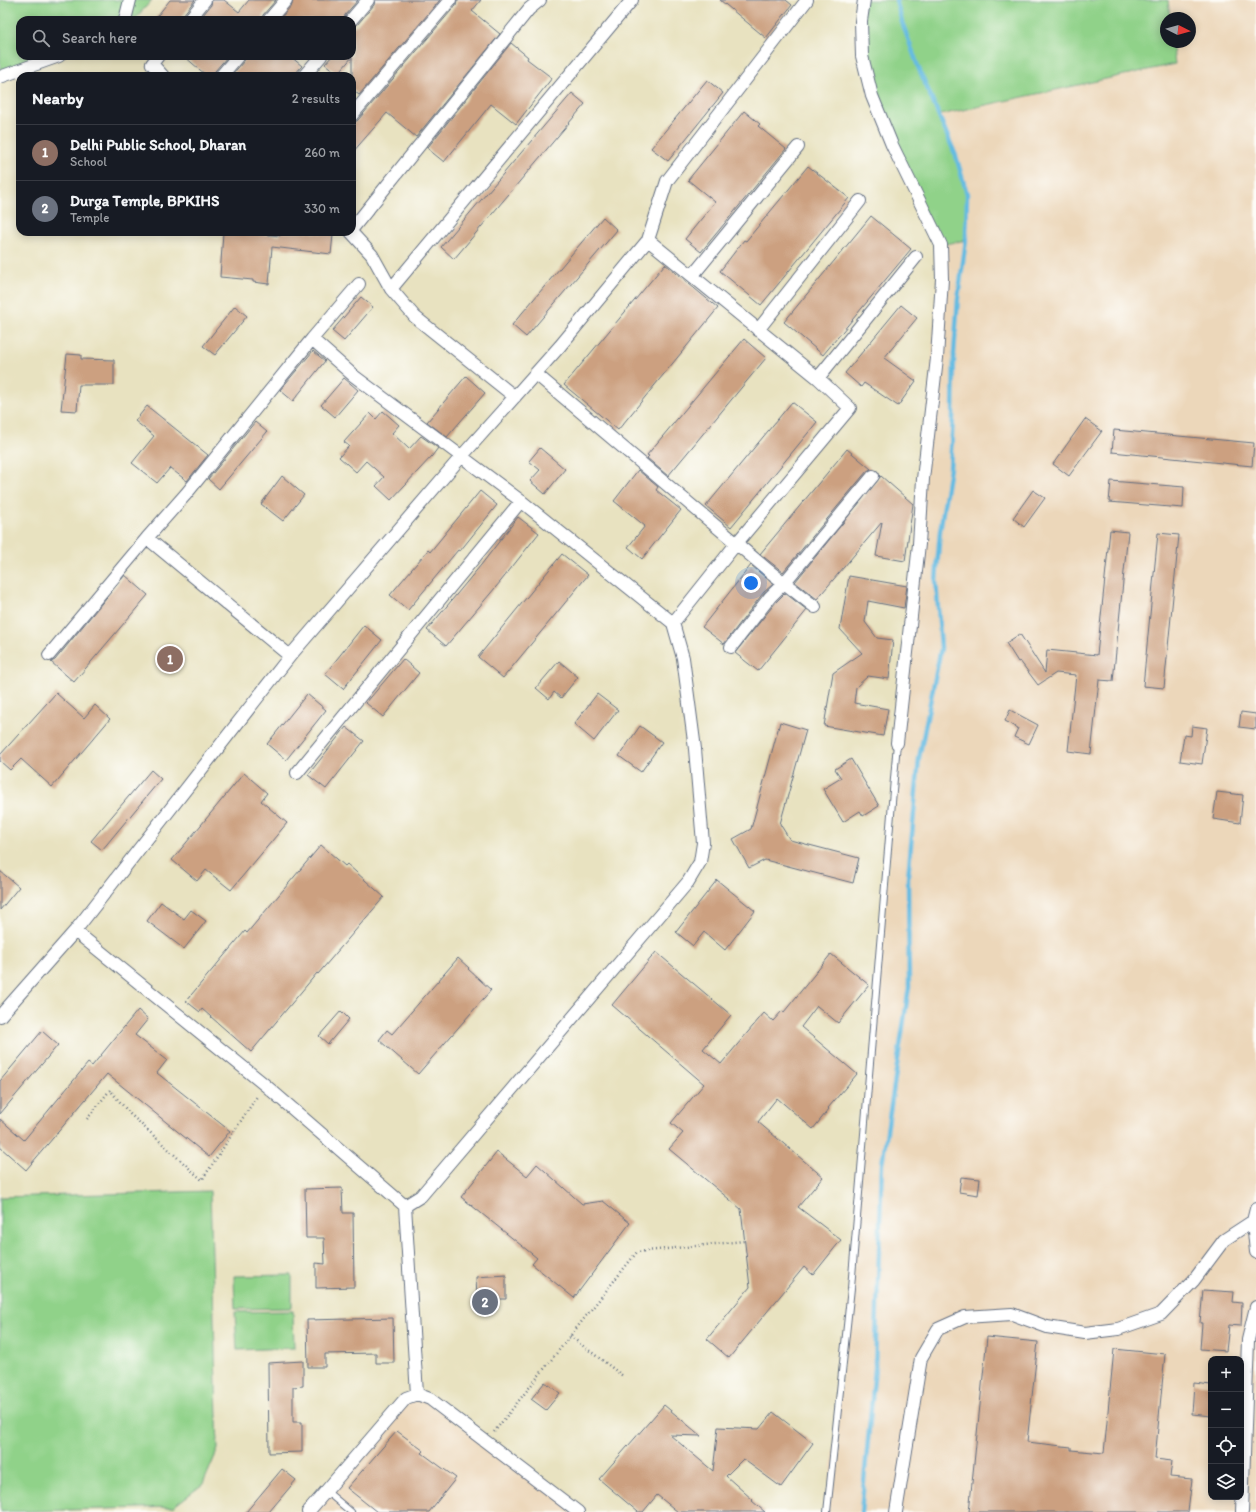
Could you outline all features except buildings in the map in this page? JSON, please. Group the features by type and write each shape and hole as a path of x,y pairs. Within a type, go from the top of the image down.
{"street":[{"path":"126,16 130,0"},
{"path":"192,16 205,0"},
{"path":"272,16 286,0"},
{"path":"354,16 368,0"},
{"path":"356,110 450,0"},
{"path":"356,224 529,9 540,0"},
{"path":"391,289 632,0"},
{"path":"0,1016 75,931 290,656 461,457 536,374 648,240 667,181 807,0"},
{"path":"864,0 861,21 862,56 872,96 892,145 941,245 942,279 937,358 923,479 919,544 897,743"},
{"path":"16,72 48,60"},
{"path":"155,60 152,64 159,72"},
{"path":"224,72 235,60"},
{"path":"307,72 318,60"},
{"path":"0,78 16,72"},
{"path":"693,275 798,147"},
{"path":"758,330 860,201"},
{"path":"355,236 372,255 391,289 415,317 515,397"},
{"path":"648,240 818,378 850,408 736,544 673,623"},
{"path":"818,378 916,257"},
{"path":"49,655 186,494 312,339 360,284"},
{"path":"312,339 354,376 521,501 673,623 683,658 695,749 703,843 700,862 683,888 421,1196 405,1206"},
{"path":"536,374 736,544 815,607"},
{"path":"731,647 770,597 784,583 873,476"},
{"path":"297,772 521,501"},
{"path":"147,538 290,656"},
{"path":"75,931 265,1084 405,1206 417,1394"},
{"path":"1255,1215 1256,1252"},
{"path":"896,1512 921,1358 938,1329 965,1318 1012,1314 1047,1327 1085,1333 1118,1330 1161,1314 1194,1280 1224,1240 1255,1215"},
{"path":"1242,1512 1248,1340 1256,1307"},
{"path":"308,1512 406,1398 417,1394 430,1399 578,1512"}],"lane":[{"path":"827,1512 851,1288 897,743"},
{"path":"326,1491 351,1512"}],"path":[{"path":"87,1118 110,1090 130,1114 202,1180 265,1084"},
{"path":"486,1442 637,1252 744,1241"},
{"path":"570,1336 623,1376"}],"shaded area":[{"path":"1168,0 1256,0 1256,1512 827,1512 851,1288 908,648 941,245 966,240 956,156 939,115 1175,65 1173,48 1196,48 1196,12 1169,12"},
{"path":"417,1394 578,1512 308,1512"}],"green space":[{"path":"0,0 152,0 138,16 16,16 16,60 48,60 0,77"},
{"path":"864,0 1168,0 1169,12 1160,12 1160,48 1173,48 1175,64 940,115 956,156 967,194 966,240 941,245 923,211 862,56"},
{"path":"210,1191 218,1449 203,1484 173,1507 0,1512 0,1197"},
{"path":"292,1275 292,1308 235,1309 234,1276"},
{"path":"293,1311 294,1348 237,1350 235,1312"}],"waterway":[{"path":"861,1512 875,1368 882,1164 909,987 908,878 919,758 941,648 936,581 940,531 950,468 953,417 954,354 958,298 966,240 967,194 956,156 919,69 902,22 896,0"}],"place":[{"name":"Delhi Public School, Dharan","path":"170,659"},
{"name":"Durga Temple, BPKIHS","path":"485,1302"}]}
